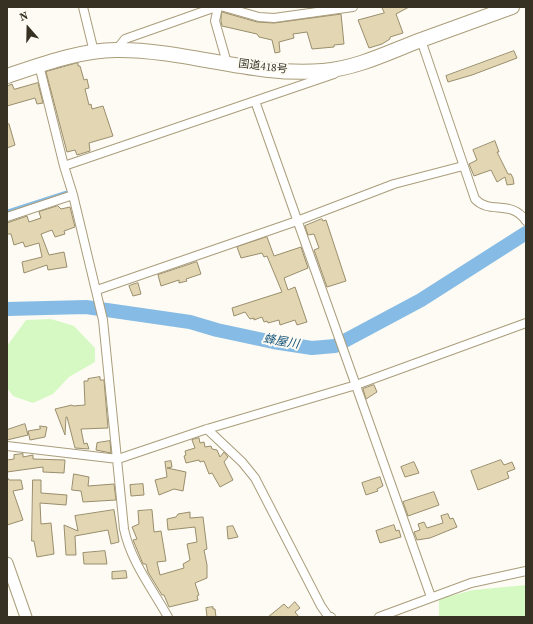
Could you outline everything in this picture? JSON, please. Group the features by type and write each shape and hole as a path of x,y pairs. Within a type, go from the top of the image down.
{"highway":[{"name":"国道418号","path":"7,76 40,65 94,52 117,49 140,50 272,70 322,71 343,68 368,61 512,7"}],"street":[{"path":"83,7 94,52"},
{"path":"117,49 125,39 217,7 215,21 227,63"},
{"path":"224,7 259,17 274,18 353,7"},
{"path":"421,40 475,199 479,204 512,208 524,219"},
{"path":"40,65 64,166 73,195 98,294 103,320 127,543 138,568 168,617"},
{"path":"64,166 329,76 343,68"},
{"path":"255,101 431,597"},
{"path":"98,294 394,184 463,166"},
{"path":"7,218 73,195"},
{"path":"7,446 118,459 207,429 356,384 526,323"},
{"path":"207,429 242,462 255,478 321,606 328,616 331,617"},
{"path":"7,563 26,617"},
{"path":"379,617 471,583 526,571"}],"green space":[{"path":"51,319 74,326 95,348 95,362 69,377 53,394 33,403 13,396 7,388 7,346 26,320"},
{"path":"526,585 526,617 440,617 439,615 439,599 473,590"}],"building":[{"path":"382,7 409,7 396,14 403,33 390,37 390,39 382,44 369,48 358,20 384,13"},
{"path":"222,12 257,22 274,23 341,14 344,44 334,45 334,47 312,49 307,32 293,34 294,38 279,42 280,52 275,53 272,40 259,37 257,34 222,26"},
{"path":"514,51 517,58 472,75 448,82 446,76"},
{"path":"78,63 84,80 87,79 89,88 85,89 89,105 91,104 92,109 103,106 113,136 89,143 90,151 77,155 75,150 67,152 46,72"},
{"path":"38,83 43,103 37,104 35,98 7,106 7,86 12,84 14,89"},
{"path":"9,124 15,145 7,148 7,125"},
{"path":"495,141 499,152 497,152 508,174 511,174 514,184 507,185 505,177 497,182 491,170 474,176 469,164 477,160 473,150"},
{"path":"58,206 61,209 70,207 75,227 64,231 65,234 55,237 52,230 41,234 49,255 64,252 67,267 48,270 47,265 24,273 22,262 42,257 39,243 25,247 23,242 14,245 11,234 7,234 7,223 27,216 29,222 41,218 39,212"},
{"path":"322,219 323,221 326,220 346,281 327,287 314,250 319,248 314,234 308,235 305,226"},
{"path":"267,237 274,256 301,247 308,268 284,278 288,290 295,287 307,322 297,325 295,320 280,325 279,320 268,323 267,321 264,322 262,317 254,320 254,318 250,319 245,312 234,316 232,308 282,292 267,256 264,257 262,253 241,258 237,247"},
{"path":"197,262 201,274 186,279 187,281 179,283 179,280 161,286 158,275"},
{"path":"138,283 141,294 133,296 129,286"},
{"path":"100,377 100,380 104,380 108,428 81,429 84,444 87,443 89,449 75,448 67,417 65,435 55,409 72,405 85,405 84,381"},
{"path":"374,385 377,392 366,399 363,389"},
{"path":"25,424 28,435 7,440 7,430"},
{"path":"40,426 47,427 45,437 30,440 28,431 40,429"},
{"path":"199,438 200,443 204,442 205,447 211,446 212,449 217,450 220,457 224,452 228,457 224,462 233,480 220,487 212,473 209,474 204,461 200,462 199,460 186,463 184,456 186,455 185,451 195,448 192,440"},
{"path":"110,441 111,453 96,450 97,443"},
{"path":"23,454 23,457 33,455 33,459 65,460 64,473 43,472 43,467 7,472 7,460 14,459 14,455"},
{"path":"501,460 504,465 512,462 515,469 507,472 509,478 478,490 471,471"},
{"path":"171,461 172,467 167,468 186,472 183,491 174,489 159,495 155,480 167,477 165,462"},
{"path":"414,462 419,473 405,477 401,467"},
{"path":"74,474 89,477 88,486 114,484 116,500 83,502 81,491 72,490"},
{"path":"7,477 9,480 21,480 23,489 13,491 23,520 7,525"},
{"path":"380,477 383,486 377,489 378,491 366,495 362,483"},
{"path":"33,480 41,480 41,493 67,495 66,505 40,503 41,524 51,523 54,554 37,557 34,541 32,541"},
{"path":"143,484 144,495 131,496 130,485"},
{"path":"434,492 439,505 408,516 403,502"},
{"path":"114,510 119,542 111,544 108,530 75,536 76,555 66,555 64,525 78,531 75,516"},
{"path":"152,510 154,532 161,531 166,561 157,562 160,575 184,568 183,564 190,560 187,544 197,542 195,527 168,530 167,519 176,517 178,514 190,512 190,518 203,517 207,549 204,550 207,565 207,578 195,583 199,595 197,596 198,600 169,607 164,595 162,595 148,572 146,564 143,564 133,540 137,539 132,527 139,524 138,511"},
{"path":"448,514 450,519 453,518 457,527 430,538 417,540 414,532 420,530 418,524 424,522 427,528 443,523 441,516"},
{"path":"394,525 396,531 399,530 401,537 380,543 376,531"},
{"path":"233,526 238,537 228,539 227,527"},
{"path":"105,551 107,564 84,564 83,553"},
{"path":"126,571 127,578 112,579 112,572"},
{"path":"295,602 300,608 295,612 299,617 268,617 284,604 288,608"},
{"path":"213,607 213,609 215,609 216,617 207,617 206,608"}],"waterway":[{"path":"7,211 66,192"},
{"name":"蜂屋川","path":"7,309 86,307 190,322 217,330 273,342 312,348 335,346 421,300 526,233"}]}
